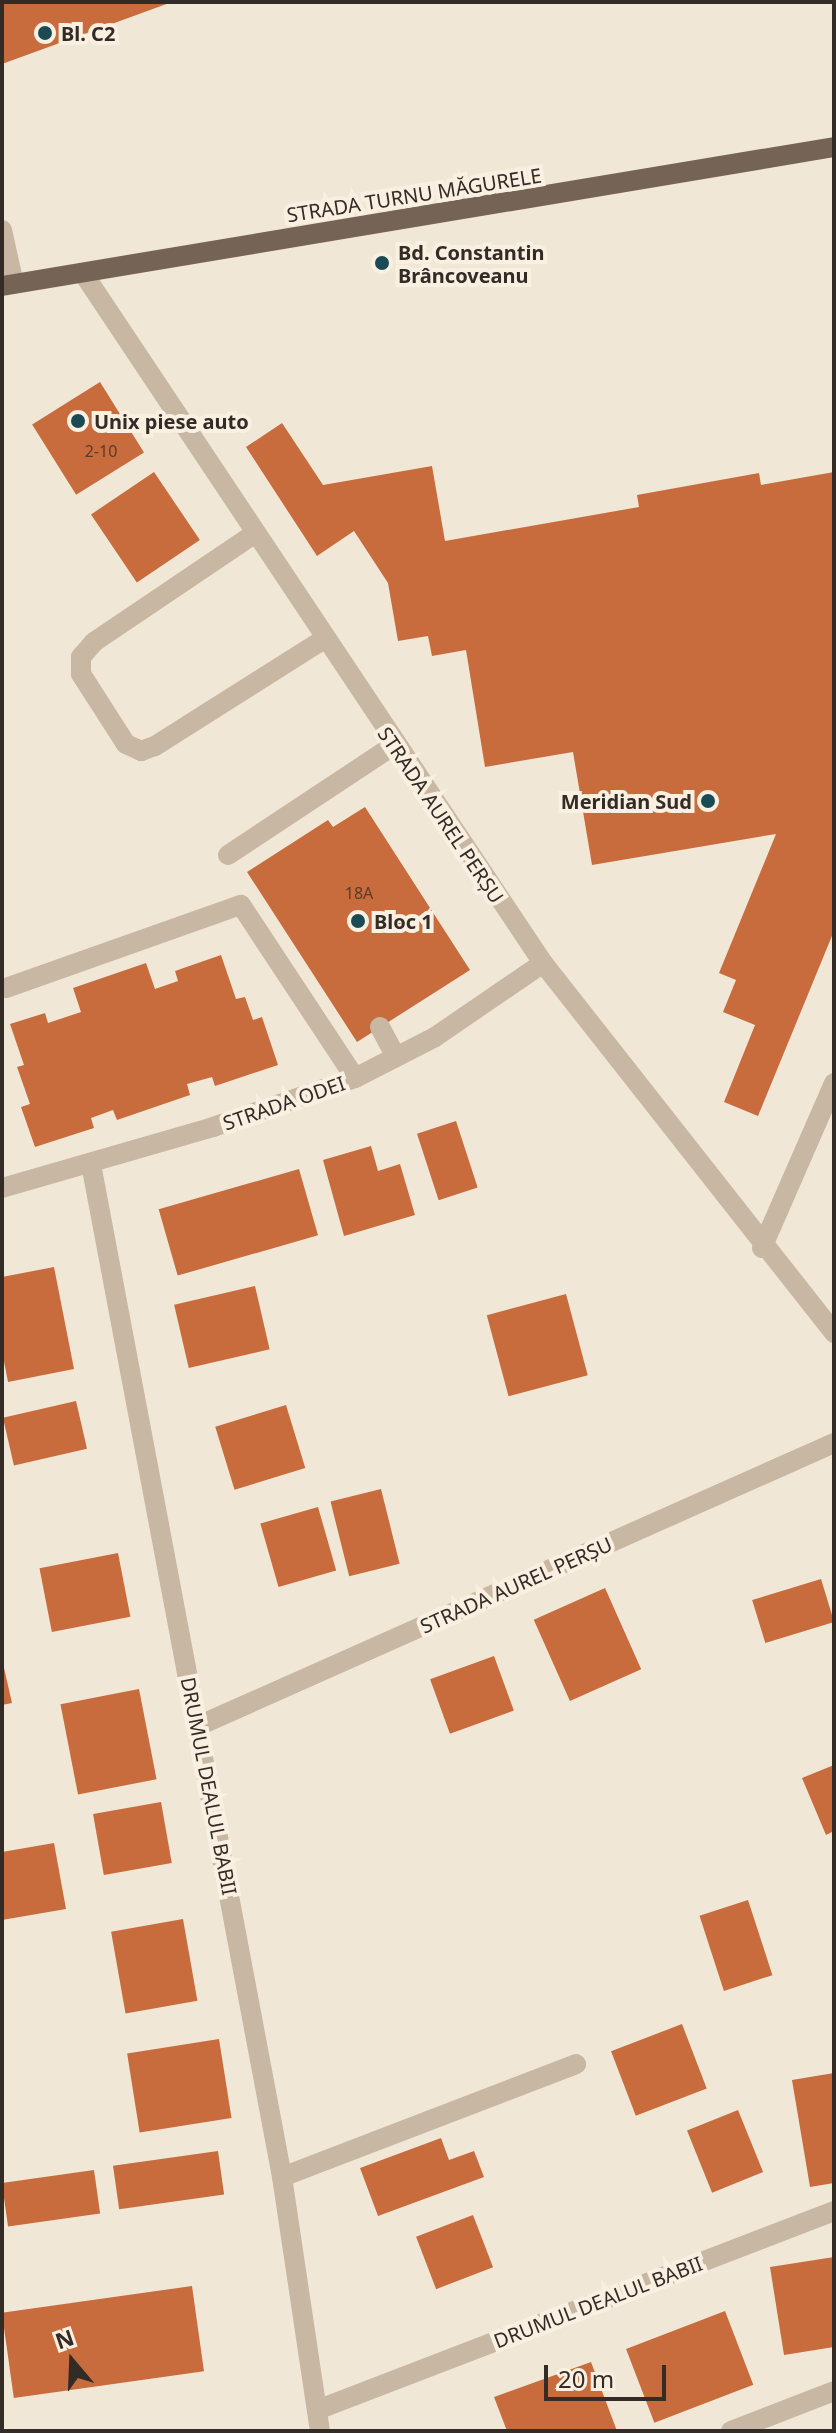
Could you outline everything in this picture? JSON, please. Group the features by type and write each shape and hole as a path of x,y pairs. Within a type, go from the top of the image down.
{"main road":[{"name":"STRADA TURNU MĂGURELE","path":"8,285 834,147"}],"street":[{"path":"2,230 8,285"},
{"name":"STRADA AUREL PERȘU","path":"83,273 394,745 543,963 762,1248 834,1333"},
{"path":"254,534 94,642 81,657 81,674 126,744 141,751 155,746 324,639"},
{"path":"228,855 394,745"},
{"path":"6,988 241,905 355,1078"},
{"name":"STRADA ODEI","path":"2,1188 91,1164 355,1078 481,1008 543,963"},
{"path":"380,1027 396,1057"},
{"path":"762,1248 834,1083"},
{"name":"DRUMUL DEALUL BABII","path":"91,1164 282,2177 320,2431"},
{"name":"STRADA AUREL PERȘU","path":"198,1726 834,1443"},
{"path":"282,2177 576,2064"},
{"name":"DRUMUL DEALUL BABII","path":"317,2410 834,2211"},
{"path":"731,2431 834,2391"}],"building":[{"name":"Bl. C2","path":"2,2 172,2 2,64"},
{"path":"100,382 144,452 76,495 32,424"},
{"name":"Meridian Sud","path":"282,423 323,485 432,466 445,541 639,507 637,495 759,473 761,485 834,472 834,931 758,1116 724,1102 755,1025 723,1012 736,980 719,973 776,834 592,865 573,752 485,767 466,650 432,656 428,636 398,641 388,583 354,531 317,556 246,447"},
{"path":"154,472 200,540 137,582 91,514"},
{"name":"Bloc 1","path":"365,807 470,970 357,1042 247,872 328,820 333,827"},
{"path":"221,955 236,999 245,997 253,1020 262,1017 278,1065 215,1086 212,1077 187,1084 190,1095 117,1120 113,1110 91,1118 94,1128 35,1147 21,1107 30,1104 17,1067 24,1065 10,1024 45,1013 48,1023 81,1012 73,988 146,963 155,989 178,981 175,971"},
{"path":"456,1121 478,1188 439,1200 417,1134"},
{"path":"371,1146 378,1171 400,1164 415,1215 344,1236 323,1160"},
{"path":"299,1169 318,1235 178,1276 159,1209"},
{"path":"54,1267 74,1369 8,1382 2,1351 2,1277"},
{"path":"255,1286 270,1349 189,1368 174,1305"},
{"path":"566,1294 588,1375 509,1396 487,1315"},
{"path":"76,1401 87,1449 14,1466 3,1418"},
{"path":"286,1405 305,1468 235,1490 215,1427"},
{"path":"381,1489 400,1564 349,1576 331,1502"},
{"path":"318,1507 336,1570 279,1587 260,1524"},
{"path":"118,1553 130,1617 52,1632 39,1568"},
{"path":"821,1579 834,1622 765,1643 752,1600"},
{"path":"605,1588 641,1669 570,1701 534,1620"},
{"path":"494,1656 514,1711 450,1734 430,1679"},
{"path":"2,1659 12,1703 2,1705"},
{"path":"139,1689 157,1779 78,1795 60,1704"},
{"path":"834,1765 834,1831 826,1835 802,1778"},
{"path":"161,1802 172,1863 104,1875 93,1814"},
{"path":"54,1843 66,1909 2,1920 2,1852"},
{"path":"748,1900 772,1975 724,1991 699,1916"},
{"path":"183,1919 197,2001 126,2013 111,1932"},
{"path":"682,2024 707,2088 636,2116 611,2051"},
{"path":"219,2039 232,2118 140,2133 127,2054"},
{"path":"834,2073 834,2183 810,2187 792,2080"},
{"path":"738,2110 763,2172 712,2193 687,2131"},
{"path":"441,2138 449,2160 474,2151 484,2177 378,2216 360,2168"},
{"path":"218,2151 224,2195 119,2209 113,2166"},
{"path":"94,2170 100,2214 8,2227 2,2183"},
{"path":"473,2215 493,2267 436,2289 416,2237"},
{"path":"834,2257 834,2347 784,2355 770,2267"},
{"path":"192,2286 204,2371 14,2398 2,2313"},
{"path":"725,2311 753,2385 654,2423 626,2349"},
{"path":"591,2362 617,2431 507,2431 494,2397"}],"place":[{"name":"Bl. C2","path":"45,33"},
{"name":"Bd. Constantin Brâncoveanu","path":"382,263"},
{"name":"Unix piese auto","path":"78,421"},
{"name":"Meridian Sud","path":"708,801"},
{"name":"Bloc 1","path":"358,921"}]}
